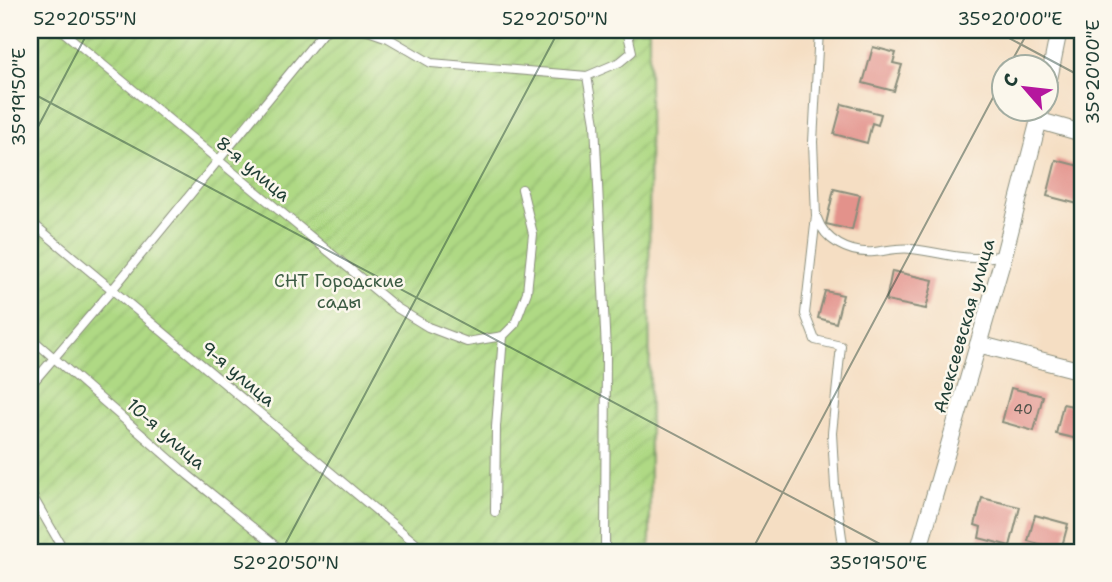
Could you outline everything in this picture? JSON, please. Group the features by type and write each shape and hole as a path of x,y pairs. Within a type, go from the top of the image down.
{"street":[{"path":"1054,52 1059,30"},
{"name":"Алексеевская улица","path":"918,552 1004,255 1039,122"},
{"path":"1058,122 1082,132"},
{"path":"978,344 1082,371"}],"lane":[{"name":"8-я улица","path":"61,30 397,308 428,327 467,342 503,336"},
{"path":"30,386 218,161 318,33 329,30"},
{"path":"365,30 388,38 430,63 587,76 620,62 632,52 627,30"},
{"path":"819,30 813,142 816,216 805,314 815,341 841,346 832,433 835,488 844,552"},
{"path":"587,76 595,123 606,351 605,552"},
{"path":"495,512 496,427 503,336 515,324 527,292 533,234 522,189"},
{"path":"816,216 821,231 829,239 855,250 873,252 892,248 912,249 950,257 985,259 1004,255"},
{"name":"9-я улица","path":"30,221 426,552"},
{"name":"10-я улица","path":"30,337 188,475 283,552"},
{"path":"30,492 65,552"}],"green space":[{"name":"СНТ Городские сады","path":"30,30 649,30 650,552 30,552"}],"building":[{"path":"873,47 896,53 893,63 902,65 894,91 863,83"},
{"path":"842,104 881,114 878,125 872,123 867,143 834,134"},
{"path":"1081,155 1082,197 1078,204 1047,196 1056,160 1079,166"},
{"path":"834,189 860,195 852,230 826,224"},
{"path":"892,271 933,280 926,309 886,301"},
{"path":"825,291 843,295 836,323 818,318"},
{"path":"1011,388 1043,396 1034,431 1002,422"},
{"path":"1063,404 1082,408 1082,440 1056,434"},
{"path":"982,498 1020,507 1010,546 979,538 981,527 975,525"},
{"path":"1035,515 1068,524 1061,550 1028,541"}]}
